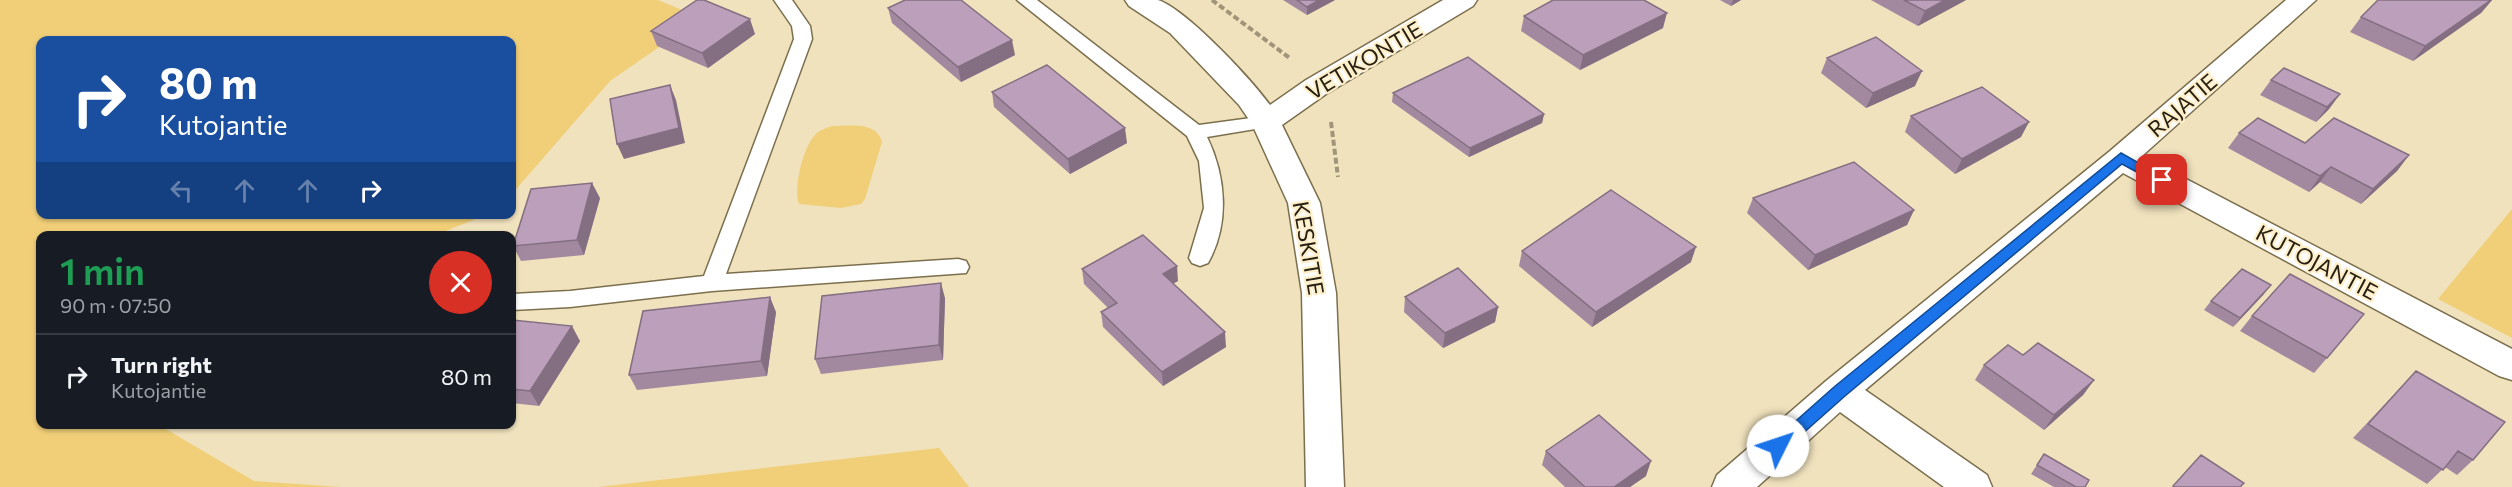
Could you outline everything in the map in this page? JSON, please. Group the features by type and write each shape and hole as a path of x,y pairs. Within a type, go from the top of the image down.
{"street":[{"name":"KESKITIE","path":"1139,0 1180,27 1249,98 1266,122 1304,203 1317,281 1324,378 1325,487"},
{"name":"VETIKONTIE","path":"1266,122 1316,87 1463,0"},
{"name":"RAJATIE","path":"1731,487 1839,391 2121,158 2302,0"},
{"name":"KUTOJANTIE","path":"2121,158 2512,366"},
{"path":"1839,391 1973,487"}],"lane":[{"path":"712,283 803,39 801,26 783,0"},
{"path":"1026,0 1195,132 1209,161 1214,207 1200,258"},
{"path":"1195,132 1266,122"},
{"path":"516,302 570,299 712,283 958,267"}],"shaded area":[{"path":"0,0 658,0 701,18 610,81 516,189 516,36 36,36 36,219 476,219 446,231 36,231 36,429 166,429 254,481 340,487 0,487"},
{"path":"832,126 862,126 879,135 882,142 865,199 861,204 841,208 799,204 797,189 803,158 817,133"},
{"path":"2512,209 2512,338 2438,299"},
{"path":"939,448 969,487 598,487"}],"building":[{"path":"697,0 704,0 750,19 702,53 651,31"},
{"path":"905,0 961,0 1012,40 958,67 888,8"},
{"path":"1297,0 1319,0 1307,7"},
{"path":"1553,0 1644,0 1667,13 1583,55 1524,16"},
{"path":"1904,0 1945,0 1925,11"},
{"path":"2378,0 2491,0 2425,46 2361,17"},
{"path":"1876,37 1922,71 1873,93 1827,58"},
{"path":"1468,57 1544,114 1470,148 1393,93"},
{"path":"1047,65 1125,128 1068,159 992,92"},
{"path":"2284,68 2340,94 2327,107 2271,80"},
{"path":"670,85 679,128 617,144 610,99"},
{"path":"1982,87 2029,122 1962,159 1911,116"},
{"path":"2258,118 2305,143 2334,118 2409,155 2373,189 2331,167 2320,176 2239,133"},
{"path":"1854,162 1914,210 1815,255 1753,198"},
{"path":"592,183 577,240 516,246 516,236 531,189"},
{"path":"1611,190 1696,247 1596,312 1522,251"},
{"path":"1143,235 1177,266 1163,274 1225,332 1162,372 1101,312 1117,303 1082,269"},
{"path":"1458,268 1498,307 1445,333 1405,297"},
{"path":"2242,269 2271,285 2240,318 2211,301"},
{"path":"2290,274 2364,314 2327,358 2252,316"},
{"path":"941,283 939,345 815,359 822,296"},
{"path":"770,297 761,361 629,375 643,311"},
{"path":"516,320 572,326 530,391 516,389"},
{"path":"2038,343 2094,380 2054,415 1984,365 2008,345 2023,355"},
{"path":"2416,371 2505,422 2473,460 2458,451 2443,470 2368,424"},
{"path":"1599,415 1651,461 1614,487 1585,487 1546,451"},
{"path":"2044,454 2089,480 2085,487 2076,487 2037,465"},
{"path":"2201,455 2244,483 2240,487 2173,486"}],"route":[{"path":"1778,446 1839,391 2121,158 2162,180"}]}
